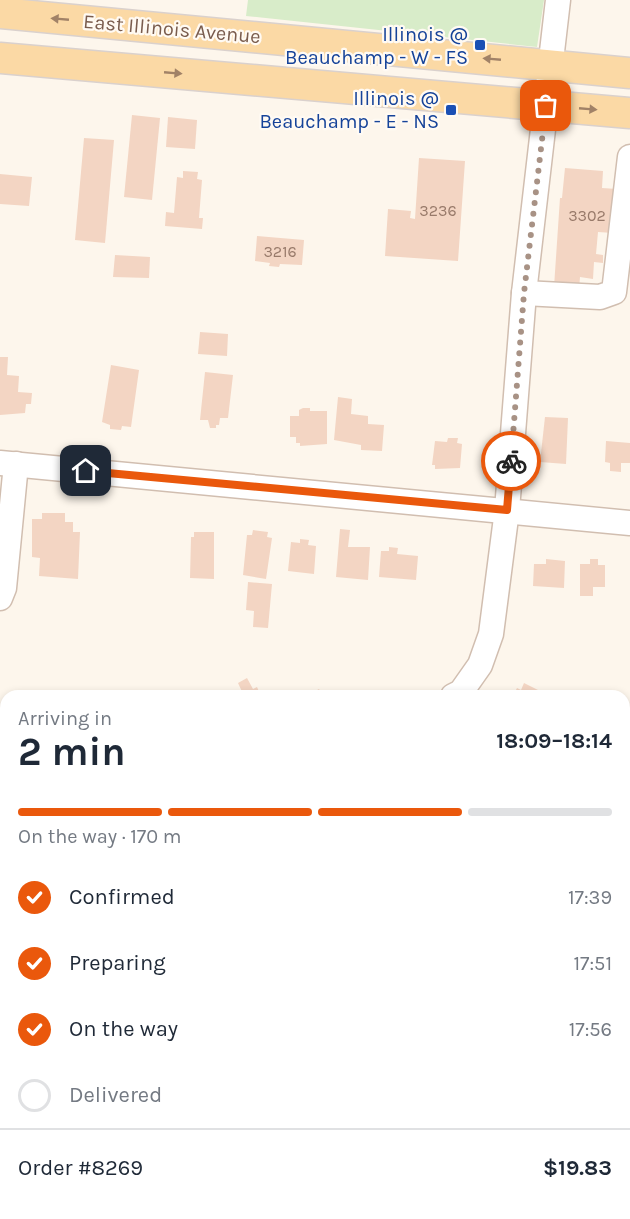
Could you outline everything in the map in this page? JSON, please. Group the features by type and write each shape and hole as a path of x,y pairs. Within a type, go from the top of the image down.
{"main road":[{"name":"East Illinois Avenue","path":"0,13 630,73"},
{"path":"0,58 630,113"}],"street":[{"path":"462,690 480,665 491,634 507,510 524,293 558,0"},
{"path":"524,293 600,297 614,292 630,157"},
{"path":"0,598 4,588 8,463 630,523"}],"green space":[{"path":"248,0 544,0 537,47 246,16"}],"building":[{"path":"132,115 160,118 152,200 124,197"},
{"path":"168,117 197,120 195,149 166,147"},
{"path":"84,138 114,140 105,243 75,240"},
{"path":"419,158 465,161 458,261 385,256 388,209 411,211 410,218 415,219"},
{"path":"565,168 603,171 602,188 617,189 613,233 598,232 596,254 603,255 603,263 594,262 593,279 580,277 579,289 554,287 560,198 562,198"},
{"path":"183,171 198,172 197,179 202,180 199,218 203,218 202,229 165,226 166,212 174,213 177,177 183,178"},
{"path":"0,174 32,177 29,206 0,204"},
{"path":"257,236 304,240 302,265 280,264 279,267 255,261"},
{"path":"115,255 150,257 149,278 113,277"},
{"path":"200,332 228,334 227,356 198,354"},
{"path":"0,357 8,357 7,375 19,376 18,392 32,393 31,404 26,404 25,413 0,415"},
{"path":"111,365 139,370 131,427 122,426 121,430 110,429 110,425 102,422"},
{"path":"205,372 233,375 228,418 220,418 216,428 210,428 208,420 200,420"},
{"path":"338,397 352,399 351,414 368,416 368,424 384,425 382,451 361,450 361,445 334,440"},
{"path":"310,408 310,411 327,411 327,444 300,446 300,443 296,443 296,437 290,437 290,416 299,416 299,410"},
{"path":"545,417 568,418 566,464 540,462"},
{"path":"448,438 458,438 457,443 462,444 460,468 435,469 435,465 432,465 435,441 447,442"},
{"path":"606,441 630,443 630,463 621,463 621,472 610,471 610,463 605,462"},
{"path":"42,513 65,513 65,522 73,522 73,532 80,532 78,579 39,576 40,558 32,557 32,519 42,519"},
{"path":"340,529 350,530 348,547 370,547 368,580 336,577"},
{"path":"253,530 268,532 267,537 272,538 266,579 243,575 247,535 252,535"},
{"path":"194,532 214,532 214,579 190,578 191,537 194,537"},
{"path":"300,539 309,540 308,545 316,546 314,574 288,571 291,542 300,543"},
{"path":"389,547 398,548 397,554 418,556 416,580 379,577 381,551 389,551"},
{"path":"546,559 565,561 564,588 533,586 534,564 546,564"},
{"path":"590,559 598,559 598,565 605,565 605,587 593,587 593,596 580,596 580,564 590,564"},
{"path":"248,582 272,584 268,628 253,627 254,611 246,610"},
{"path":"247,678 253,689 257,687 258,690 241,690 238,683"},
{"path":"524,683 538,690 521,690"}],"way so far":[{"path":"511,461 524,293 546,106"}],"place":[{"name":"Illinois @ Beauchamp - W - FS","path":"480,45"},
{"name":"Illinois @ Beauchamp - E - NS","path":"451,110"}],"route":[{"path":"86,471 507,510 511,461"}]}
